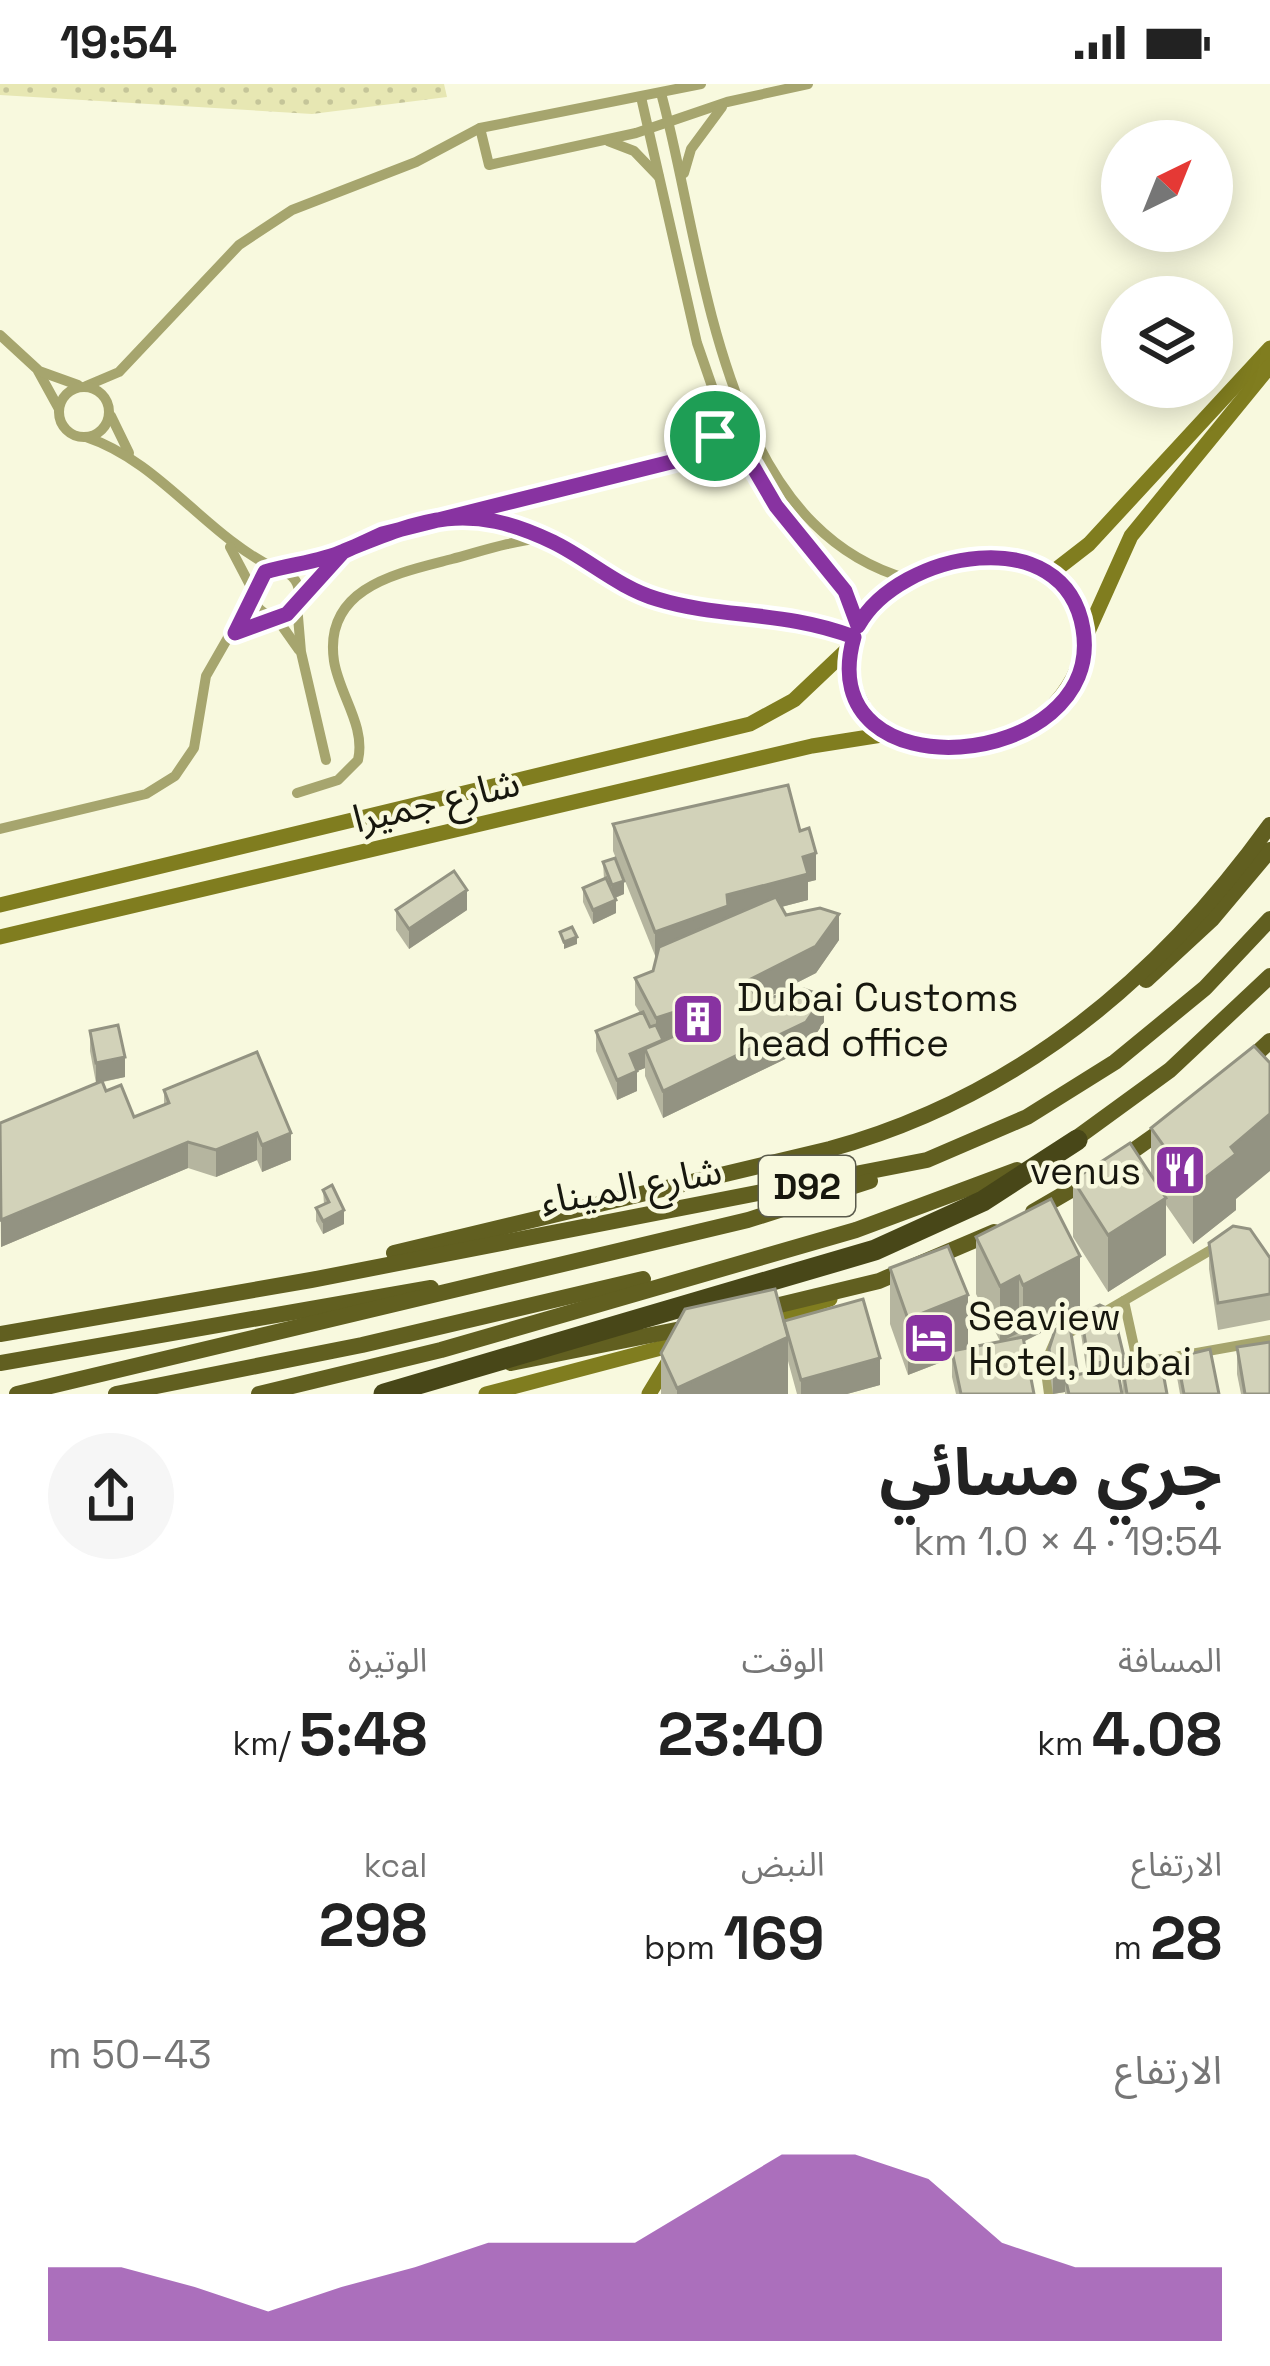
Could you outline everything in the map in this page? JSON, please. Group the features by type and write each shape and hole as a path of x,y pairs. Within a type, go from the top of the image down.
{"highway":[{"path":"384,1394 498,1364 903,1240 983,1201 1076,1140"}],"main road":[{"path":"1105,1008 1214,895 1270,825"},
{"path":"362,1268 432,1241 651,1195 872,1138 1014,1073 1193,939 1270,850"},
{"name":"شارع الميناء","path":"0,1334 927,1160 1028,1118 1114,1062 1205,988 1270,919"},
{"name":"D92","path":"260,1394 483,1339 703,1270 904,1215 1076,1140 1170,1070 1270,976"},
{"path":"1223,1082 1270,1041"},
{"path":"498,1364 580,1354 723,1323 879,1281 1064,1196 1184,1114"},
{"path":"0,1363 488,1283 748,1220 927,1160"},
{"path":"116,1394 362,1346 610,1286 703,1270"},
{"path":"16,1394 354,1307"}],"street":[{"path":"58,409 66,393 119,372 264,226 480,128 701,84"},
{"path":"480,128 489,165 604,140 727,102 808,84"},
{"path":"661,93 729,376 760,450 806,515 844,553 873,569 908,579"},
{"path":"640,98 665,187 698,344 724,417 794,532 845,591 854,636 854,689 868,716 888,734 941,749 980,746 1043,717 1069,690 1099,598 1131,536 1270,365"},
{"path":"683,176 691,149 727,102"},
{"path":"604,140 634,151 665,187"},
{"path":"0,334 37,369 64,427 131,455 228,544 297,581 301,652 326,760"},
{"path":"1049,574 1089,544 1270,348"},
{"path":"37,369 101,392 131,455"},
{"path":"86,437 102,429 119,372"},
{"path":"703,454 724,417"},
{"path":"0,829 146,794 175,776 197,737 206,676 235,633 260,575 343,552 451,513 703,454 746,460"},
{"path":"451,513 543,538 659,600 772,614 854,636"},
{"path":"298,793 338,780 358,760 359,737 333,650 340,618 359,591 388,575 543,538"},
{"path":"228,544 257,606 274,616 301,652"},
{"path":"235,633 298,602 343,552"},
{"path":"854,636 875,601 908,579 954,562 987,558 1017,560 1049,574 1078,609 1085,643"},
{"name":"شارع جميرا","path":"0,904 734,729 794,700 854,636"},
{"name":"شارع جميرا","path":"0,937 812,746 888,734"},
{"path":"1049,1394 1046,1356 1062,1335 1209,1247 1245,1245"},
{"path":"756,1323 879,1281"},
{"path":"1124,1301 1135,1351 1147,1362 1270,1340"},
{"path":"489,1393 687,1340 723,1323"},
{"path":"649,1394 687,1340"},
{"path":"489,1393 501,1394"}],"green space":[{"path":"0,84 444,84 447,97 312,114 0,95"}],"building":[{"path":"788,785 800,831 809,828 816,853 803,857 808,874 727,895 728,906 655,932 613,824"},
{"path":"615,858 624,881 612,885 603,862"},
{"path":"454,871 467,890 409,929 396,910"},
{"path":"606,878 616,900 593,910 583,888"},
{"path":"776,897 786,915 820,908 839,914 816,946 749,980 757,1001 804,989 824,996 806,1022 663,1091 645,1049 706,1022 699,1004 656,1018 635,978 653,971 659,947"},
{"path":"572,927 577,937 564,942 560,932"},
{"path":"643,1012 663,1040 630,1054 637,1071 617,1080 596,1031"},
{"path":"118,1025 125,1057 96,1063 90,1031"},
{"path":"1254,1046 1270,1063 1270,1114 1231,1147 1236,1154 1193,1187 1151,1128"},
{"path":"257,1052 291,1133 262,1145 257,1133 216,1150 188,1142 1,1220 0,1123 102,1081 106,1091 121,1085 134,1117 169,1103 164,1090"},
{"path":"1130,1143 1166,1198 1108,1235 1073,1180"},
{"path":"332,1185 344,1210 323,1221 316,1208 329,1202 323,1190"},
{"path":"1051,1199 1080,1256 1023,1285 1019,1276 1000,1286 976,1237"},
{"path":"1233,1226 1250,1229 1270,1258 1270,1294 1218,1303 1209,1243"},
{"path":"948,1246 968,1295 908,1319 890,1268"},
{"path":"775,1289 788,1337 677,1388 661,1353 685,1309"},
{"path":"863,1299 880,1358 801,1380 784,1321"},
{"path":"1100,1305 1113,1311 1124,1357 1089,1365 1081,1314"},
{"path":"1069,1321 1077,1369 1053,1374 1049,1349 1055,1330"},
{"path":"1023,1337 1034,1394 961,1394 952,1351"},
{"path":"1270,1342 1270,1394 1245,1394 1237,1347"},
{"path":"1210,1349 1219,1394 1184,1394 1177,1357"},
{"path":"1160,1356 1167,1394 1127,1394 1122,1364"},
{"path":"1117,1367 1122,1394 1069,1394 1065,1377"}],"place":[{"name":"Dubai Customs head office","path":"698,1019"},
{"name":"venus","path":"1180,1170"},
{"name":"Seaview Hotel, Dubai","path":"929,1338"}],"route":[{"path":"715,436 703,454 451,513 362,542 331,563 293,610 235,633 256,580 265,572 343,552 362,542 404,526 451,513 552,541 659,600 789,617 854,637 850,668 859,700 883,730 914,746 955,749 1001,739 1043,717 1076,680 1084,648 1078,609 1049,574 1017,560 970,559 922,572 883,595 858,626 845,591 794,532 724,417 715,436"}]}
